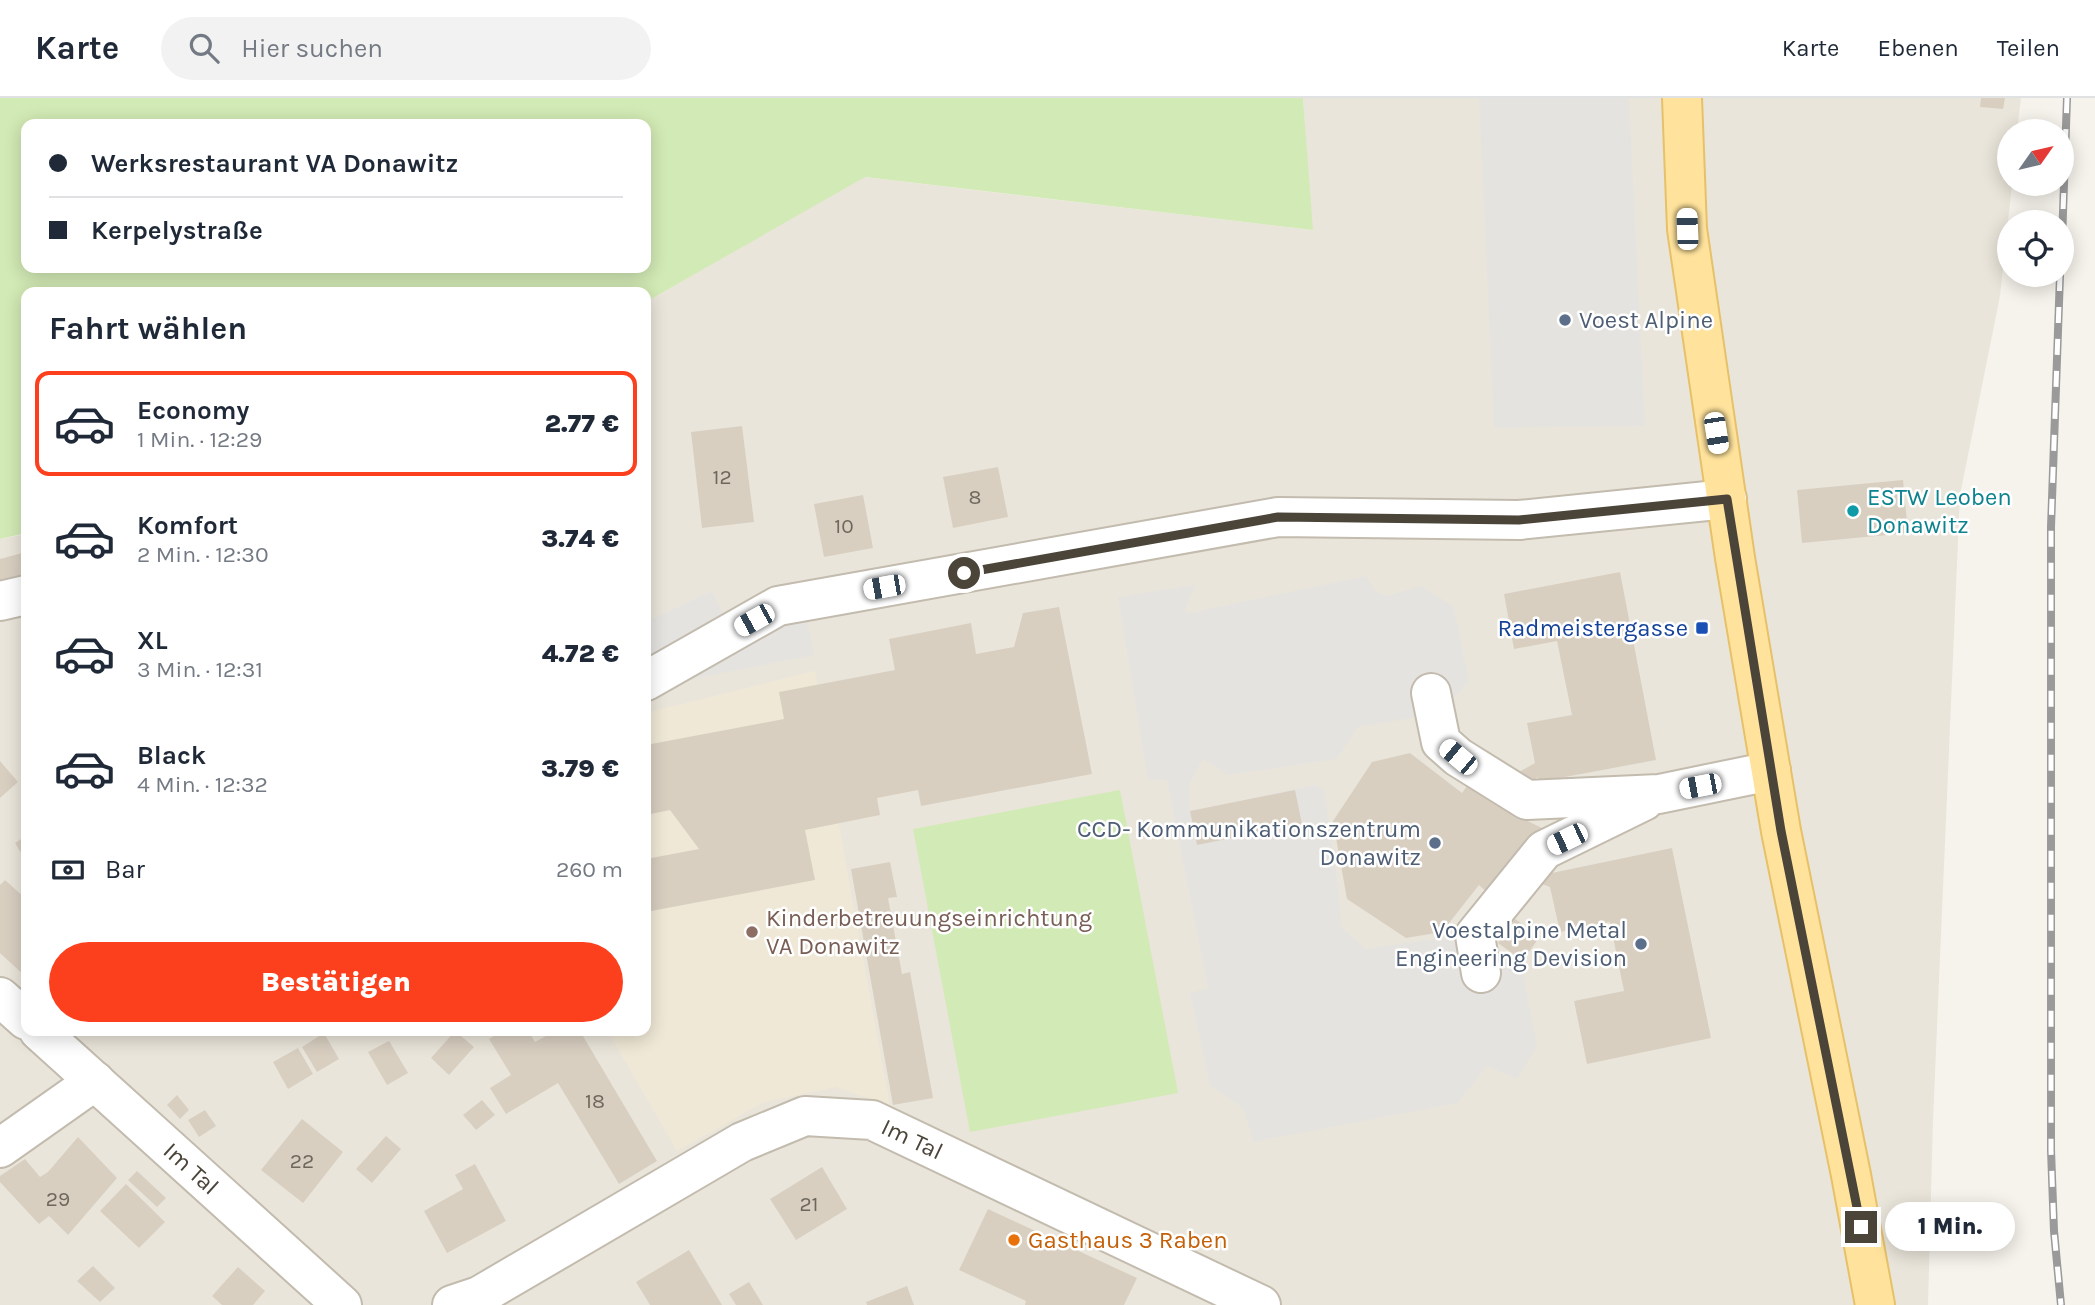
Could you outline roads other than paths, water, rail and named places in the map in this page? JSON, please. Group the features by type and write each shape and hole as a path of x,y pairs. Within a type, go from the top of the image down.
{"main road":[{"path":"1682,98 1687,229 1727,499 1781,831 1875,1305"}],"street":[{"path":"651,678 778,606 1278,517 1519,520 1727,499"},
{"path":"0,601 21,596"},
{"path":"1430,694 1441,742 1458,757 1527,800 1659,794 1771,771"},
{"path":"1481,973 1475,935 1544,850 1659,794"},
{"name":"Im Tal","path":"0,997 21,1013"},
{"name":"Im Tal","path":"50,1036 95,1081 342,1305"},
{"path":"0,1148 95,1081"},
{"name":"Im Tal","path":"452,1305 479,1296 742,1142 805,1115 872,1120 1261,1305"}],"railway":[{"path":"2063,210 2067,98"},
{"path":"2060,287 2051,527 2051,1150 2054,1231 2061,1305"}],"place":[{"name":"Voest Alpine","path":"1565,320"},
{"name":"ESTW Leoben Donawitz","path":"1853,511"},
{"name":"Radmeistergasse","path":"1702,628"},
{"name":"CCD- Kommunikationszentrum Donawitz","path":"1435,843"},
{"name":"Kinderbetreuungseinrichtung VA Donawitz","path":"752,932"},
{"name":"Voestalpine Metal Engineering Devision","path":"1641,944"},
{"name":"Gasthaus 3 Raben","path":"1014,1240"}]}
